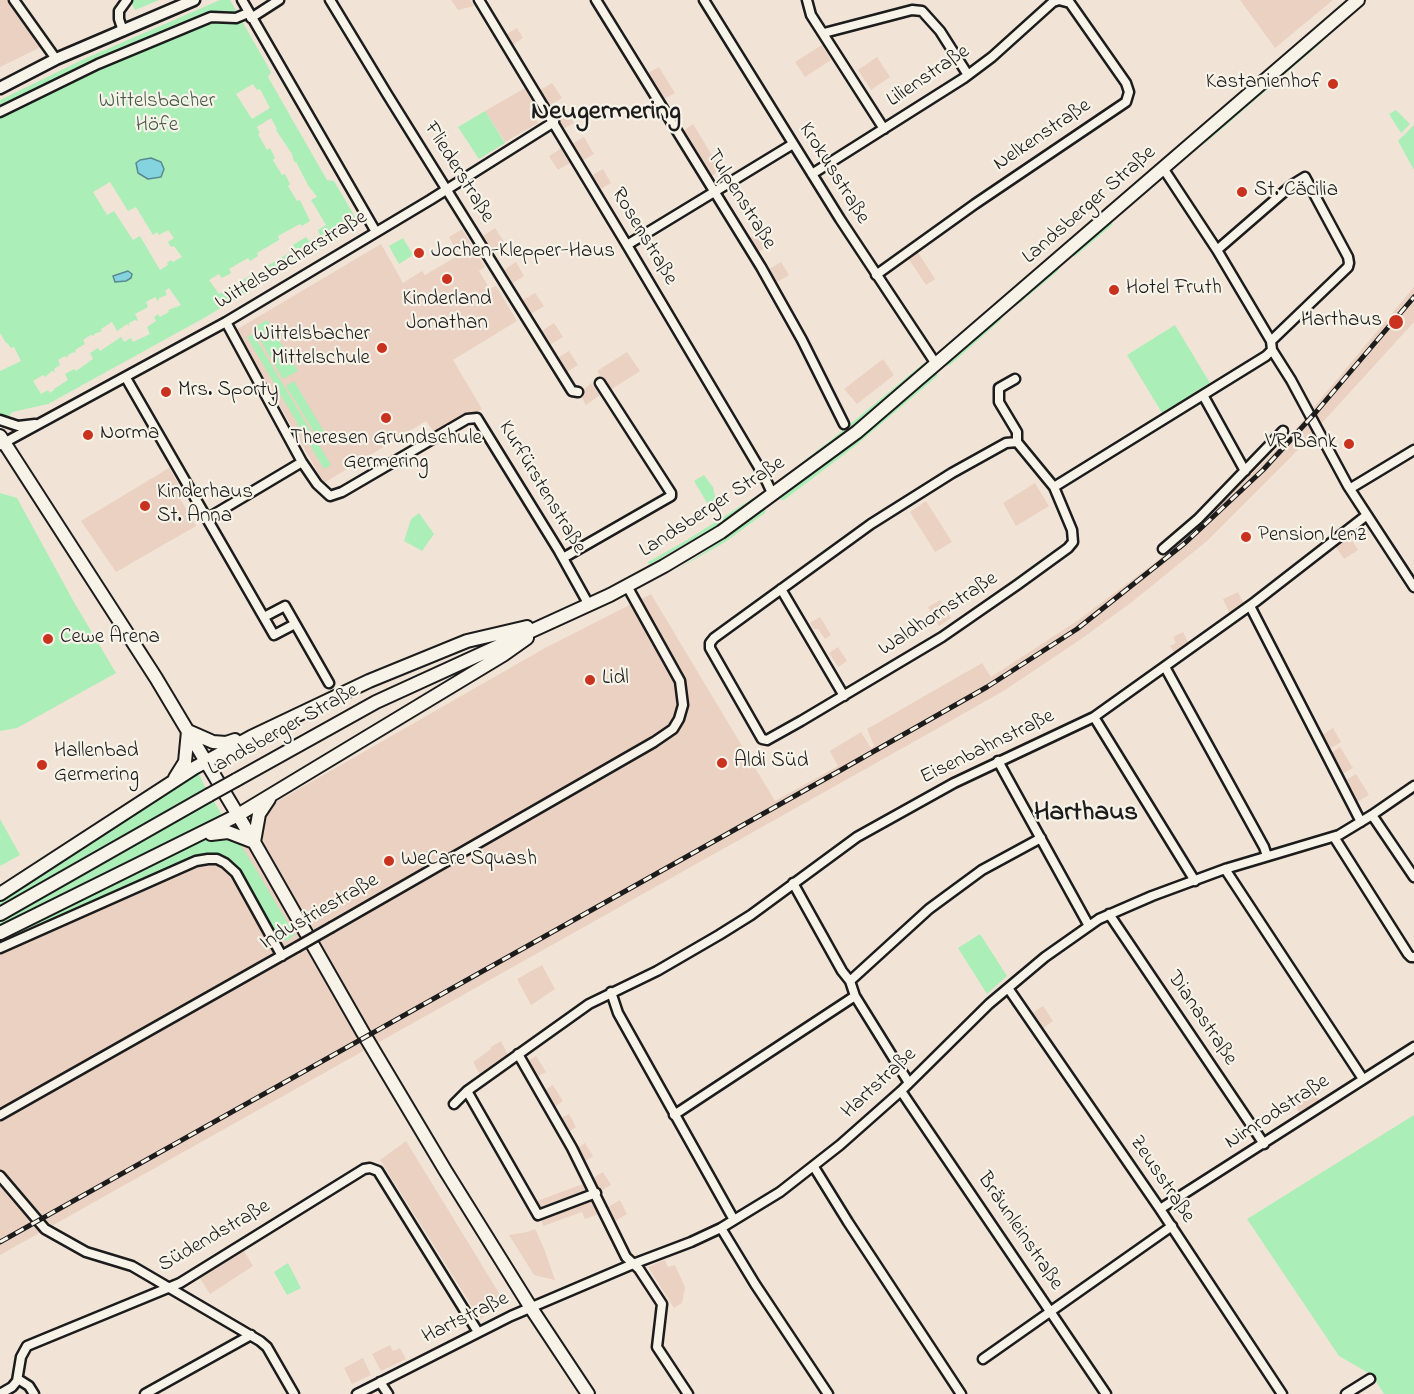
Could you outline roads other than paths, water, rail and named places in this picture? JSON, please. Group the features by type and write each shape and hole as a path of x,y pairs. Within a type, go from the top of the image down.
{"main road":[{"name":"Landsberger Straße","path":"0,914 376,702 627,586 721,532 857,432 1359,0"},
{"path":"2,442 105,596 254,842 408,1108 531,1308 588,1394"},
{"path":"0,894 206,761 251,737 369,681 467,641 524,627 540,627"},
{"path":"0,933 238,815 504,655 540,627"},
{"path":"188,731 219,743 251,737"},
{"path":"171,783 185,762 188,731"},
{"path":"254,842 259,814 264,804 275,792"},
{"path":"198,836 228,832 254,842"}],"street":[{"path":"14,0 56,59"},
{"path":"123,31 119,11 127,0"},
{"path":"0,88 56,59 194,0"},
{"path":"242,0 376,232"},
{"path":"0,112 98,64 212,16 236,18 250,16 279,0"},
{"name":"Fliederstraße","path":"330,0 572,391 578,392"},
{"name":"Rosenstraße","path":"479,0 627,244 773,495"},
{"name":"Tulpenstraße","path":"596,0 783,304 844,424"},
{"name":"Krokusstraße","path":"704,0 876,275 936,364"},
{"path":"807,0 811,15 885,129"},
{"name":"Lilienstraße","path":"812,174 968,75 1053,2 1059,0"},
{"name":"Nelkenstraße","path":"876,275 975,204 1126,102 1129,92 1126,83 1070,3 1059,0"},
{"path":"824,33 912,10 922,11 940,31 968,75"},
{"name":"Wittelsbacherstraße","path":"2,442 126,378 226,322 447,190 554,122"},
{"path":"627,244 793,144"},
{"path":"1163,168 1217,250 1348,486 1414,586"},
{"path":"1054,487 1266,356 1272,346 1350,264 1305,177 1292,185 1217,250"},
{"name":"Kurfürstenstraße","path":"226,322 302,462 327,495 337,495 467,419 477,418 589,604"},
{"path":"126,378 274,635 295,624"},
{"name":"Waldhornstraße","path":"781,589 710,643 710,648 762,739 767,740 942,638 1068,548 1073,542 1072,530 1054,487 1017,442 1017,432 999,402 999,388 1016,379"},
{"path":"563,558 671,496 600,383"},
{"path":"1203,395 1245,471"},
{"name":"Wittelsbacherstraße","path":"0,420 18,426 44,421"},
{"path":"1163,549 1198,519 1283,431"},
{"path":"844,696 781,589 870,524 1006,443 1017,442"},
{"path":"1351,488 1414,450"},
{"path":"208,518 302,462"},
{"name":"Eisenbahnstraße","path":"454,1104 467,1091 589,1004 716,937 751,915 859,836 998,761 1094,717 1250,606 1367,515"},
{"name":"Industriestraße","path":"0,1115 282,956 608,769 673,729 680,719 683,705 680,681 627,586"},
{"path":"264,617 285,606 329,683"},
{"path":"1250,606 1360,822"},
{"path":"1166,667 1267,856"},
{"path":"1094,717 1195,880"},
{"path":"998,761 1089,926"},
{"name":"Hartstraße","path":"357,1394 477,1332 721,1228 780,1192 814,1167 901,1091 989,1004 1045,957 1109,914 1225,869 1334,837 1372,815 1414,786"},
{"path":"1372,815 1414,878"},
{"path":"1334,837 1408,954 1414,957"},
{"path":"850,981 952,891 982,870 1041,838"},
{"path":"0,948 196,861 218,860 231,867 236,873 282,956"},
{"path":"1225,869 1363,1079"},
{"path":"793,883 842,971 850,981 855,996 909,1083"},
{"name":"Dianastraße","path":"1109,914 1264,1144"},
{"name":"Zeusstraße","path":"1008,988 1172,1226 1282,1394"},
{"path":"611,992 618,1013 734,1220"},
{"path":"674,1115 855,996"},
{"name":"Nimrodstraße","path":"1160,1209 1414,1047"},
{"path":"518,1054 596,1193 626,1257 639,1269 662,1304 657,1347 688,1394"},
{"path":"467,1091 538,1215 596,1193"},
{"name":"Bräunleinstraße","path":"901,1091 1106,1394"},
{"path":"814,1167 961,1394"},
{"name":"Südendstraße","path":"18,1379 21,1357 27,1346 180,1283 364,1169 370,1168 378,1171 477,1332"},
{"path":"0,1176 45,1229 86,1252 132,1266 251,1335 267,1347 294,1394"},
{"path":"982,1359 1051,1313 1172,1226"},
{"path":"721,1228 764,1299 828,1394"},
{"path":"145,1394 251,1335"},
{"path":"0,1394 12,1387 18,1379 34,1394"},
{"path":"1346,1394 1370,1379"},
{"path":"380,1382 388,1394"}],"water":[{"path":"151,158 161,162 164,169 161,177 148,179 138,173 136,163"},
{"path":"128,271 132,274 131,278 115,282 113,276"}],"railway":[{"path":"0,1242 987,687 1077,629 1185,543 1263,470 1414,297"}],"place":[{"name":"Kastanienhof","path":"1333,84"},
{"name":"St. Cäcilia","path":"1242,192"},
{"name":"Jochen-Klepper-Haus","path":"419,253"},
{"name":"Kinderland Jonathan","path":"447,279"},
{"name":"Hotel Fruth","path":"1114,290"},
{"name":"Harthaus","path":"1396,322"},
{"name":"Wittelsbacher Mittelschule","path":"382,348"},
{"name":"Mrs. Sporty","path":"166,392"},
{"name":"Theresen Grundschule Germering","path":"386,418"},
{"name":"Norma","path":"88,435"},
{"name":"VR Bank","path":"1349,444"},
{"name":"Kinderhaus St. Anna","path":"145,506"},
{"name":"Pension Lenz","path":"1246,537"},
{"name":"Cewe Arena","path":"48,639"},
{"name":"Lidl","path":"590,680"},
{"name":"Aldi Süd","path":"722,763"},
{"name":"Hallenbad Germering","path":"42,765"},
{"name":"WeCare Squash","path":"389,861"}],"district":[{"name":"Neugermering","path":"606,114"},
{"name":"Harthaus","path":"1086,815"}],"park label":[{"name":"Wittelsbacher Höfe","path":"157,115"}]}
